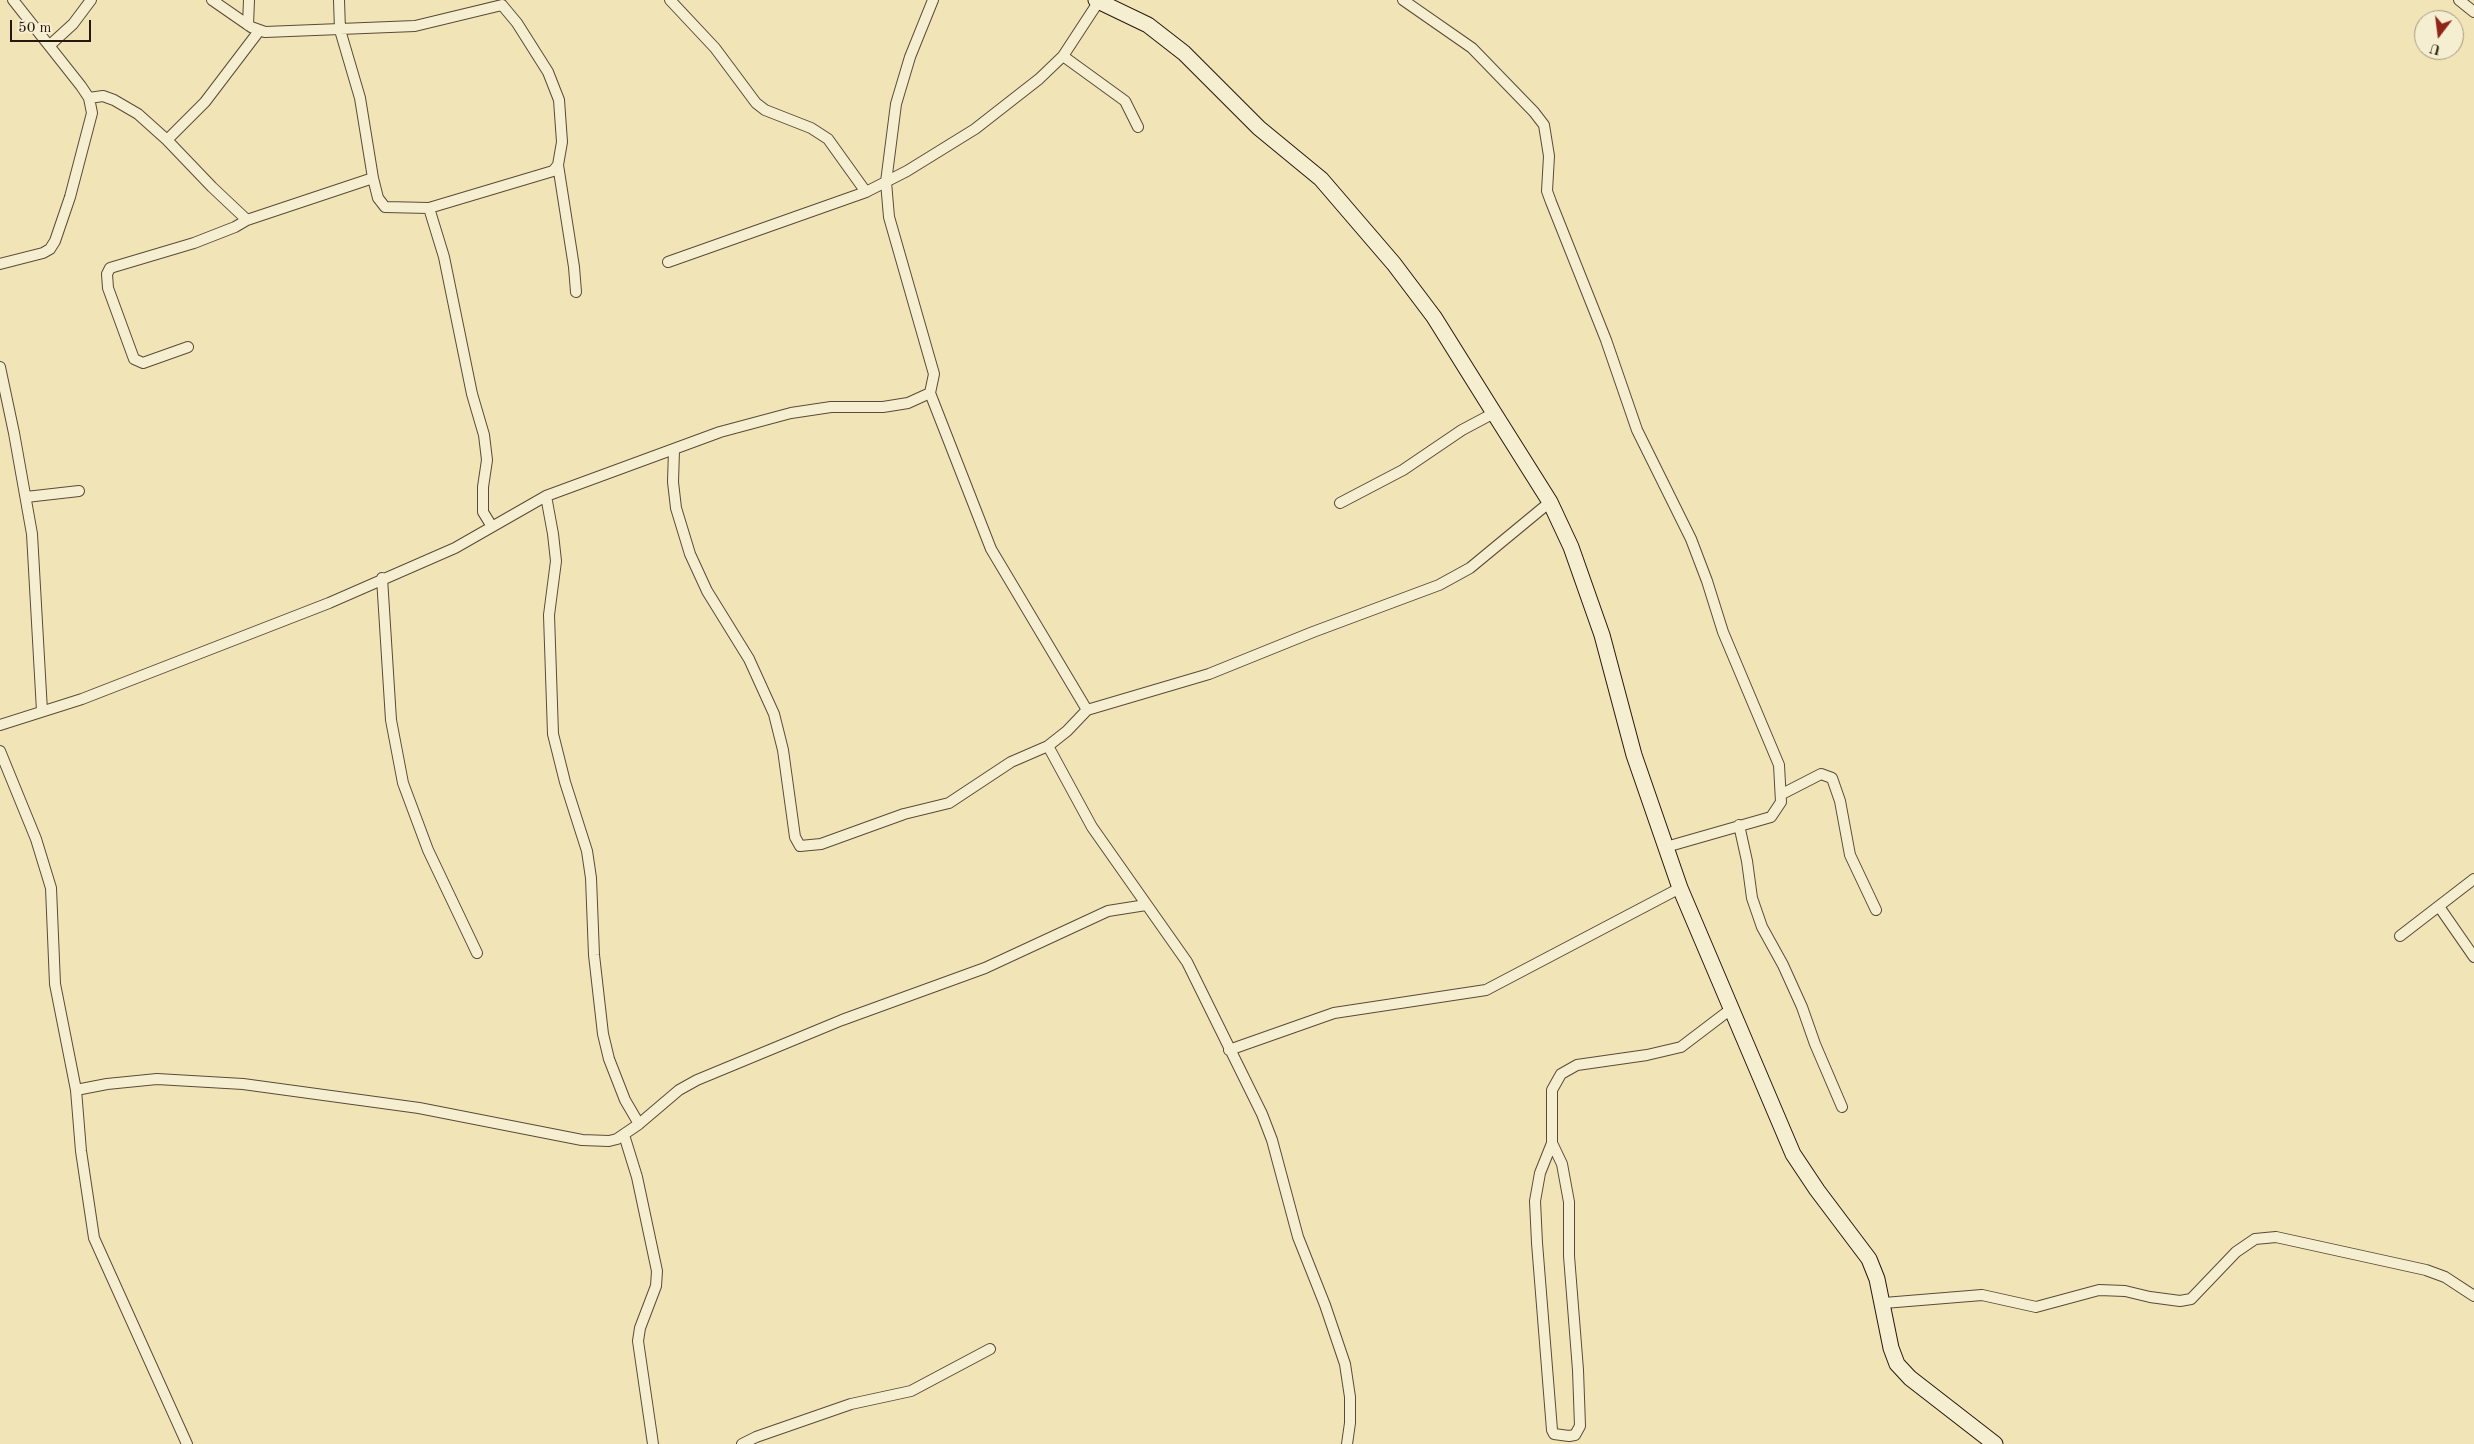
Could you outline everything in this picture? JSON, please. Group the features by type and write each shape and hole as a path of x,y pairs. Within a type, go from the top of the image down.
{"street":[{"path":"0,264 48,251 55,242 70,197 92,113 89,98 50,45 13,0"},
{"path":"50,45 72,24 90,0"},
{"path":"212,0 259,31 340,30 415,26 500,2 517,23 538,55 559,100 562,142 558,164 574,267 576,292"},
{"path":"248,25 249,0"},
{"path":"338,0 340,30 360,98 378,198 385,207 429,208 540,176 553,171 558,164"},
{"path":"670,0 715,48 756,103 770,112 811,128 828,139 866,192"},
{"path":"933,0 910,57 896,104 886,182 889,217 934,374 930,393 991,549 1087,710"},
{"path":"1403,0 1472,48 1534,112 1544,125 1548,156 1548,191 1551,202 1606,340 1637,430 1691,539 1723,632 1767,732 1779,765 1781,802 1771,817 1666,846"},
{"path":"2459,0 2474,12"},
{"path":"668,262 866,192 886,182 997,114 1039,80 1063,56 1097,1 1148,26 1184,53 1259,128 1303,163 1332,190 1394,264 1434,317 1550,502 1571,546 1602,634 1634,755 1680,888 1793,1154 1817,1190 1869,1259 1884,1303 1891,1348 1897,1364 1903,1372 1995,1444"},
{"path":"167,140 205,102 259,31"},
{"path":"1063,56 1125,101 1138,127"},
{"path":"89,98 103,96 138,114 167,140 224,200 247,220"},
{"path":"188,347 143,363 134,359 108,288 109,270 114,266 194,243 235,228 247,220 374,178"},
{"path":"429,208 444,257 472,394 484,435 487,460 482,487 483,512 491,525"},
{"path":"0,367 32,534 42,711"},
{"path":"0,725 82,699 329,603 382,578 454,548 491,525 546,496 720,432 792,413 831,407 883,407 908,403 930,393"},
{"path":"1340,503 1403,470 1462,430 1494,413"},
{"path":"674,450 673,482 676,508 690,554 707,591 749,659 774,714 783,750 795,837 800,846 821,844 904,814 949,803 1011,762 1048,746 1087,710 1209,674 1313,632 1439,585 1470,568 1550,502"},
{"path":"26,497 79,491"},
{"path":"546,496 554,534 556,561 549,615 553,734 565,782 587,851 591,878 594,955 603,1034 609,1059 625,1100 639,1124"},
{"path":"382,578 391,720 401,775 428,850 477,953"},
{"path":"1048,746 1092,827 1187,962 1262,1114 1272,1140 1298,1237 1325,1305 1345,1364 1350,1397 1350,1423 1347,1444"},
{"path":"0,751 36,839 50,888 54,975 76,1090 94,1238 186,1444"},
{"path":"1782,794 1821,774 1832,778 1840,801 1850,855 1876,910"},
{"path":"1739,825 1747,861 1752,898 1762,927 1783,965 1802,1007 1815,1044 1842,1107"},
{"path":"2400,936 2440,908 2474,879"},
{"path":"1229,1050 1334,1013 1486,990 1680,888"},
{"path":"76,1090 107,1084 157,1080 218,1082 420,1108 582,1140 609,1141 624,1135 659,1106 697,1080 842,1020 985,968 1108,911 1146,905"},
{"path":"2440,908 2474,957"},
{"path":"1552,1143 1562,1164 1569,1202 1570,1266 1580,1426 1575,1435 1569,1436 1554,1434 1552,1430 1537,1243 1535,1201 1540,1173 1552,1143 1552,1090 1561,1074 1569,1068 1584,1063 1673,1050 1689,1042 1731,1009"},
{"path":"624,1135 637,1177 657,1271 656,1286 640,1328 638,1341 654,1444"},
{"path":"1884,1303 1982,1295 2036,1307 2099,1290 2125,1291 2180,1301 2191,1299 2236,1252 2254,1240 2276,1236 2426,1270 2445,1277 2474,1296"},
{"path":"742,1444 756,1437 851,1404 910,1391 990,1349"}]}
